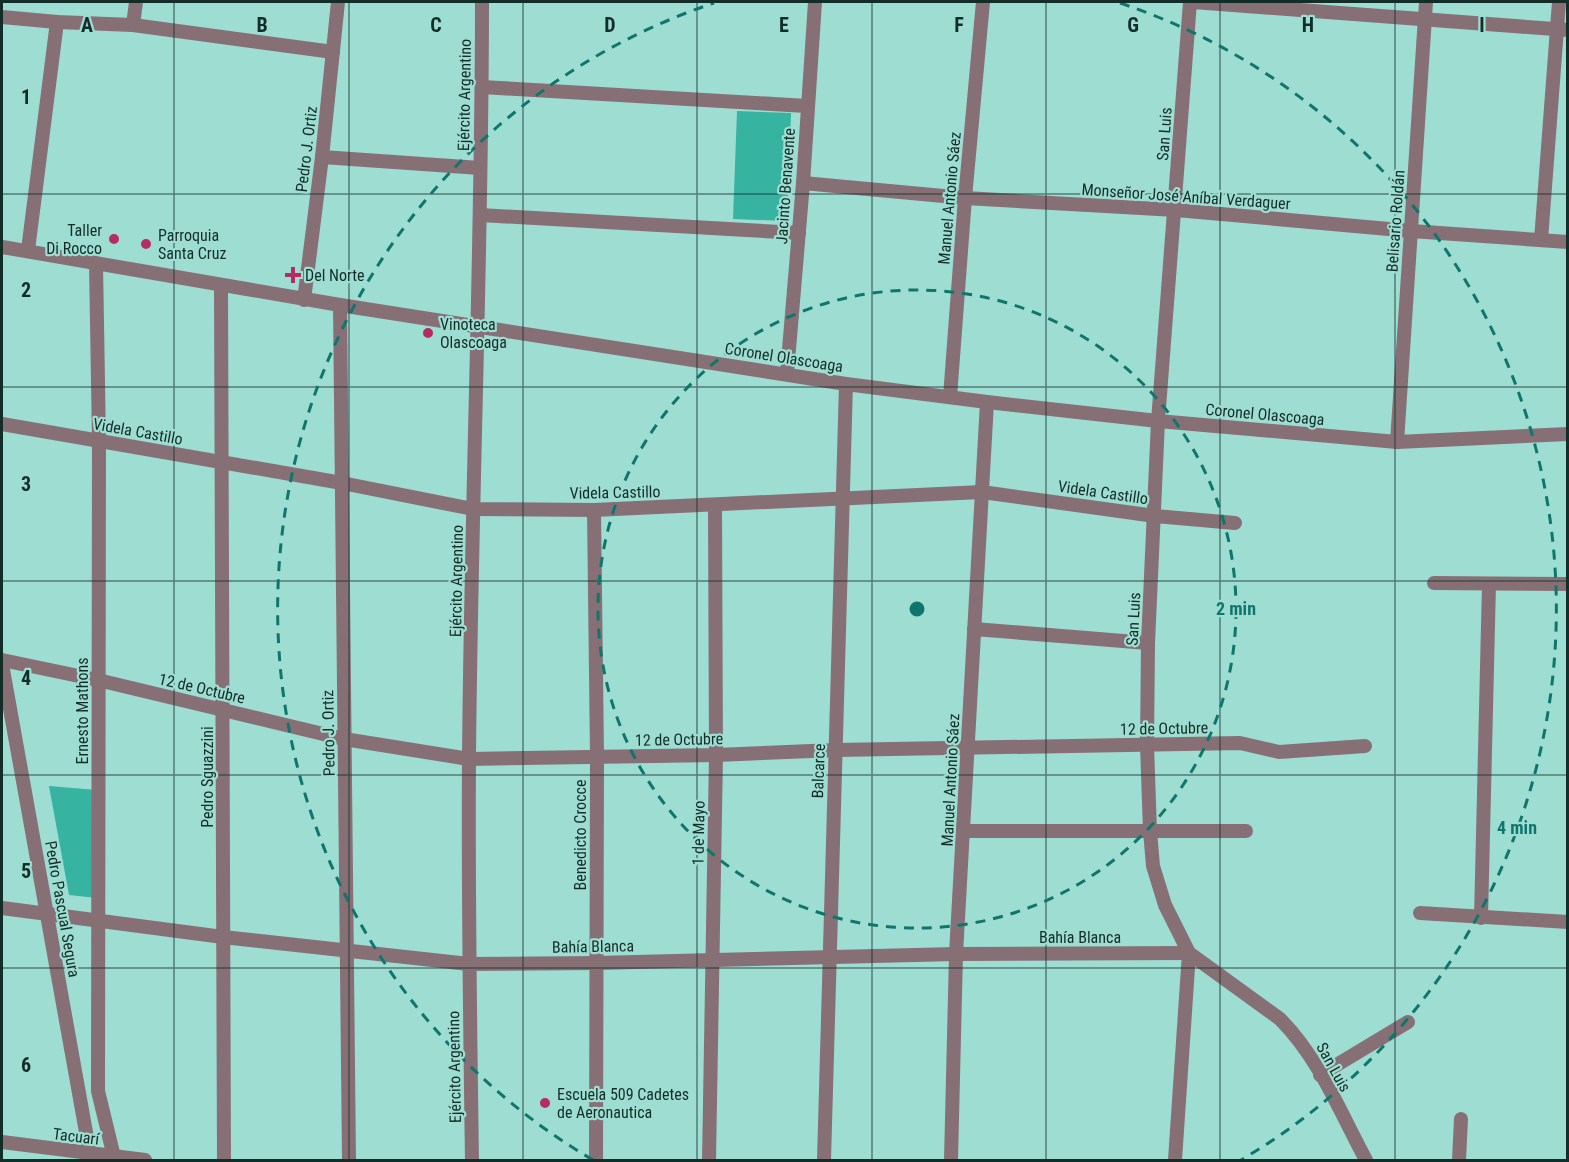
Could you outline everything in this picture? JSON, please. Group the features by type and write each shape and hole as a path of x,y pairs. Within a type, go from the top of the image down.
{"street":[{"path":"133,25 136,2"},
{"name":"Pedro J. Ortiz","path":"304,300 338,2"},
{"name":"Ejército Argentino","path":"472,1161 469,759 482,2"},
{"name":"Jacinto Benavente","path":"787,373 815,2"},
{"name":"Manuel Antonio Sáez","path":"950,397 983,2"},
{"path":"1191,2 1562,30"},
{"name":"San Luis","path":"1191,2 1158,422 1148,643 1147,746 1153,866 1165,905 1190,953 1280,1019 1310,1054 1366,1161"},
{"name":"Belisario Roldán","path":"1397,442 1426,2"},
{"path":"1541,240 1562,30 1559,2"},
{"path":"2,17 133,25 333,52"},
{"path":"28,250 57,22"},
{"path":"482,87 807,106"},
{"path":"322,157 480,168"},
{"name":"Monseñor José Aníbal Verdaguer","path":"803,183 965,198 1176,210 1411,231 1568,242"},
{"path":"480,215 798,233"},
{"name":"Coronel Olascoaga","path":"2,247 304,300 787,373 846,384 987,402 1158,422 1397,442 1568,434"},
{"name":"Ernesto Mathons","path":"96,263 99,441 98,1091 114,1157"},
{"name":"Pedro Sguazzini","path":"221,286 224,1161"},
{"name":"Pedro J. Ortiz","path":"340,305 349,1161"},
{"name":"Balcarce","path":"824,1161 846,384"},
{"name":"Manuel Antonio Sáez","path":"951,1161 957,954 987,402"},
{"name":"Videla Castillo","path":"2,424 342,483 473,509 594,510 982,492 1155,516 1236,523"},
{"name":"1 de Mayo","path":"709,1161 716,755 715,505"},
{"name":"Benedicto Crocce","path":"594,510 597,756 596,1161"},
{"path":"1434,583 1568,584"},
{"path":"1481,918 1489,584"},
{"path":"974,629 1148,643"},
{"name":"12 de Octubre","path":"2,662 98,680 344,739 469,759 1240,743 1279,752 1365,746"},
{"name":"Pedro Pascual Segura","path":"2,662 90,1158"},
{"path":"963,831 1246,831"},
{"name":"Bahía Blanca","path":"2,908 223,937 469,964 957,954 1190,953"},
{"path":"1420,913 1568,922"},
{"path":"1175,1161 1190,953"},
{"path":"1320,1075 1408,1022"},
{"path":"1459,1161 1461,1119"},
{"name":"Tacuarí","path":"2,1142 90,1158 114,1157 146,1161"}],"green space":[{"path":"737,111 791,113 787,221 733,219"},
{"path":"49,786 97,790 97,898 69,895"}],"place":[{"name":"Taller Di Rocco","path":"114,239"},
{"name":"Parroquia Santa Cruz","path":"146,244"},
{"name":"Del Norte","path":"293,275"},
{"name":"Vinoteca Olascoaga","path":"428,333"},
{"name":"Escuela 509 Cadetes de Aeronautica","path":"545,1103"}]}
